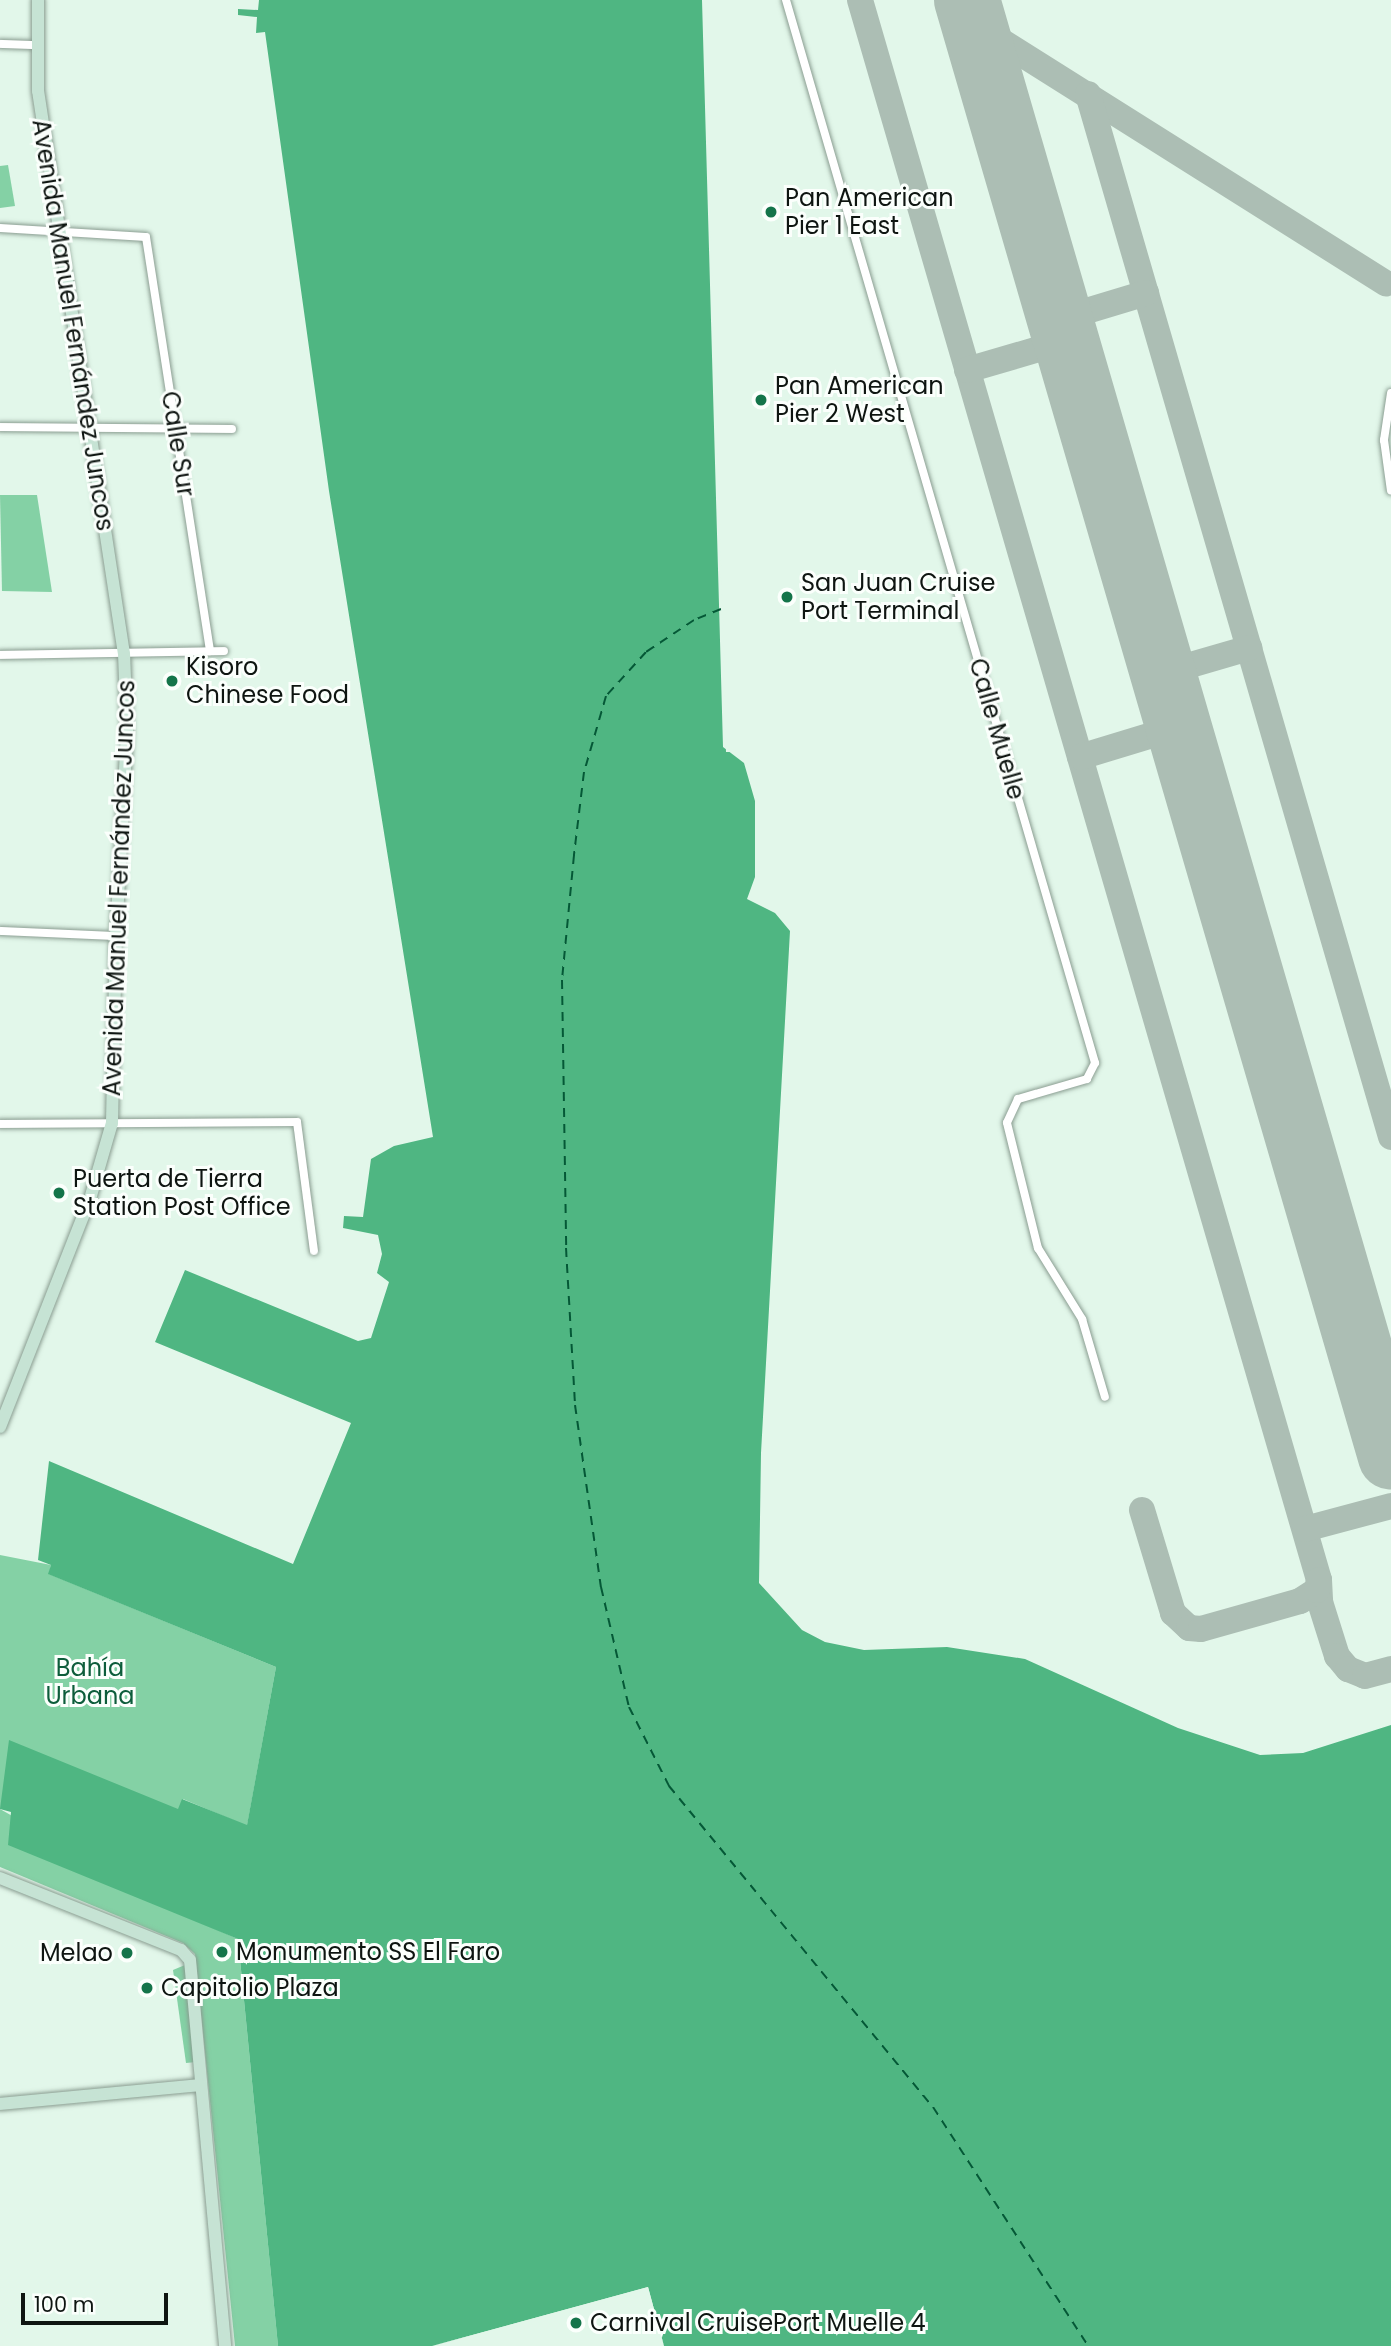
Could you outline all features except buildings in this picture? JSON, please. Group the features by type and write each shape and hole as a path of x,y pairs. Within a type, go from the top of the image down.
{"main road":[{"name":"Avenida Manuel Fernández Juncos","path":"0,1427 3,1408 90,1199 112,1123 116,936 127,731 124,654 88,427 35,45 38,0"},
{"path":"0,1878 181,1950 191,1963 225,2346"},
{"path":"0,2104 200,2085"}],"street":[{"name":"Calle Muelle","path":"786,0 1095,1063 1087,1079 1018,1099 1007,1123 1038,1248 1082,1319 1105,1397"},
{"path":"0,44 35,45"},
{"path":"0,228 59,228"},
{"name":"Calle Sur","path":"59,228 146,237 210,651"},
{"path":"1391,393 1384,440 1391,491"},
{"path":"0,427 232,429"},
{"path":"0,655 224,651"},
{"path":"0,931 116,936"},
{"path":"0,1124 297,1122 314,1251"}],"green space":[{"path":"8,165 15,206 0,208 0,166"},
{"path":"0,495 37,495 52,592 2,591"},
{"name":"Bahía Urbana","path":"0,1555 51,1565 49,1574 276,1667 247,1826 183,1799 179,1809 0,1809"},
{"path":"0,1809 195,1920 238,1939 278,2346 235,2346 195,1954 183,1943 0,1867"},
{"path":"185,1965 196,2062 186,2063 173,1970"}],"shaded area":[{"path":"259,0 702,0 723,747 744,763 755,801 755,877 747,899 775,913 790,931 761,1453 759,1583 802,1630 825,1642 864,1650 947,1647 1025,1659 1178,1728 1260,1755 1303,1753 1391,1725 1391,2346 664,2346 648,2287 432,2346 278,2346 238,1939 8,1845 11,1812 0,1809 9,1740 178,1809 182,1799 247,1825 276,1667 48,1574 51,1565 38,1560 49,1461 293,1564 351,1423 155,1342 185,1270 358,1341 371,1338 389,1282 377,1273 382,1254 378,1235 343,1228 344,1216 363,1217 371,1159 394,1146 433,1137 329,491 265,32 256,33 257,17 238,15 238,9 258,10"}],"pier":[{"path":"706,72 727,746 738,752 726,752"},
{"path":"648,2287 664,2346 646,2291 432,2346"}],"ferry route":[{"path":"721,609 694,620 646,652 606,696 584,772 562,980 566,1248 575,1405 601,1587 629,1707 669,1786 933,2107 1088,2346"}],"taxiway":[{"path":"860,0 1319,1580 1320,1602 1337,1656 1348,1669 1365,1676 1391,1669"},
{"path":"974,24 1386,283"},
{"path":"1088,94 1391,1137"},
{"path":"1060,319 1146,293"},
{"path":"967,370 1066,341"},
{"path":"1163,673 1249,648"},
{"path":"1080,757 1179,727"},
{"path":"1305,1529 1391,1506"},
{"path":"1142,1510 1173,1613 1189,1628 1201,1629 1300,1601 1317,1590 1319,1580"}],"runway":[{"path":"967,0 1391,1457"}],"place":[{"name":"Pan American Pier 1 East","path":"771,212"},
{"name":"Pan American Pier 2 West","path":"761,400"},
{"name":"San Juan Cruise Port Terminal","path":"787,597"},
{"name":"Kisoro Chinese Food","path":"172,681"},
{"name":"Puerta de Tierra Station Post Office","path":"59,1193"},
{"name":"Monumento SS El Faro","path":"222,1952"},
{"name":"Melao","path":"127,1953"},
{"name":"Capitolio Plaza","path":"147,1988"},
{"name":"Carnival CruisePort Muelle 4","path":"576,2323"}]}
